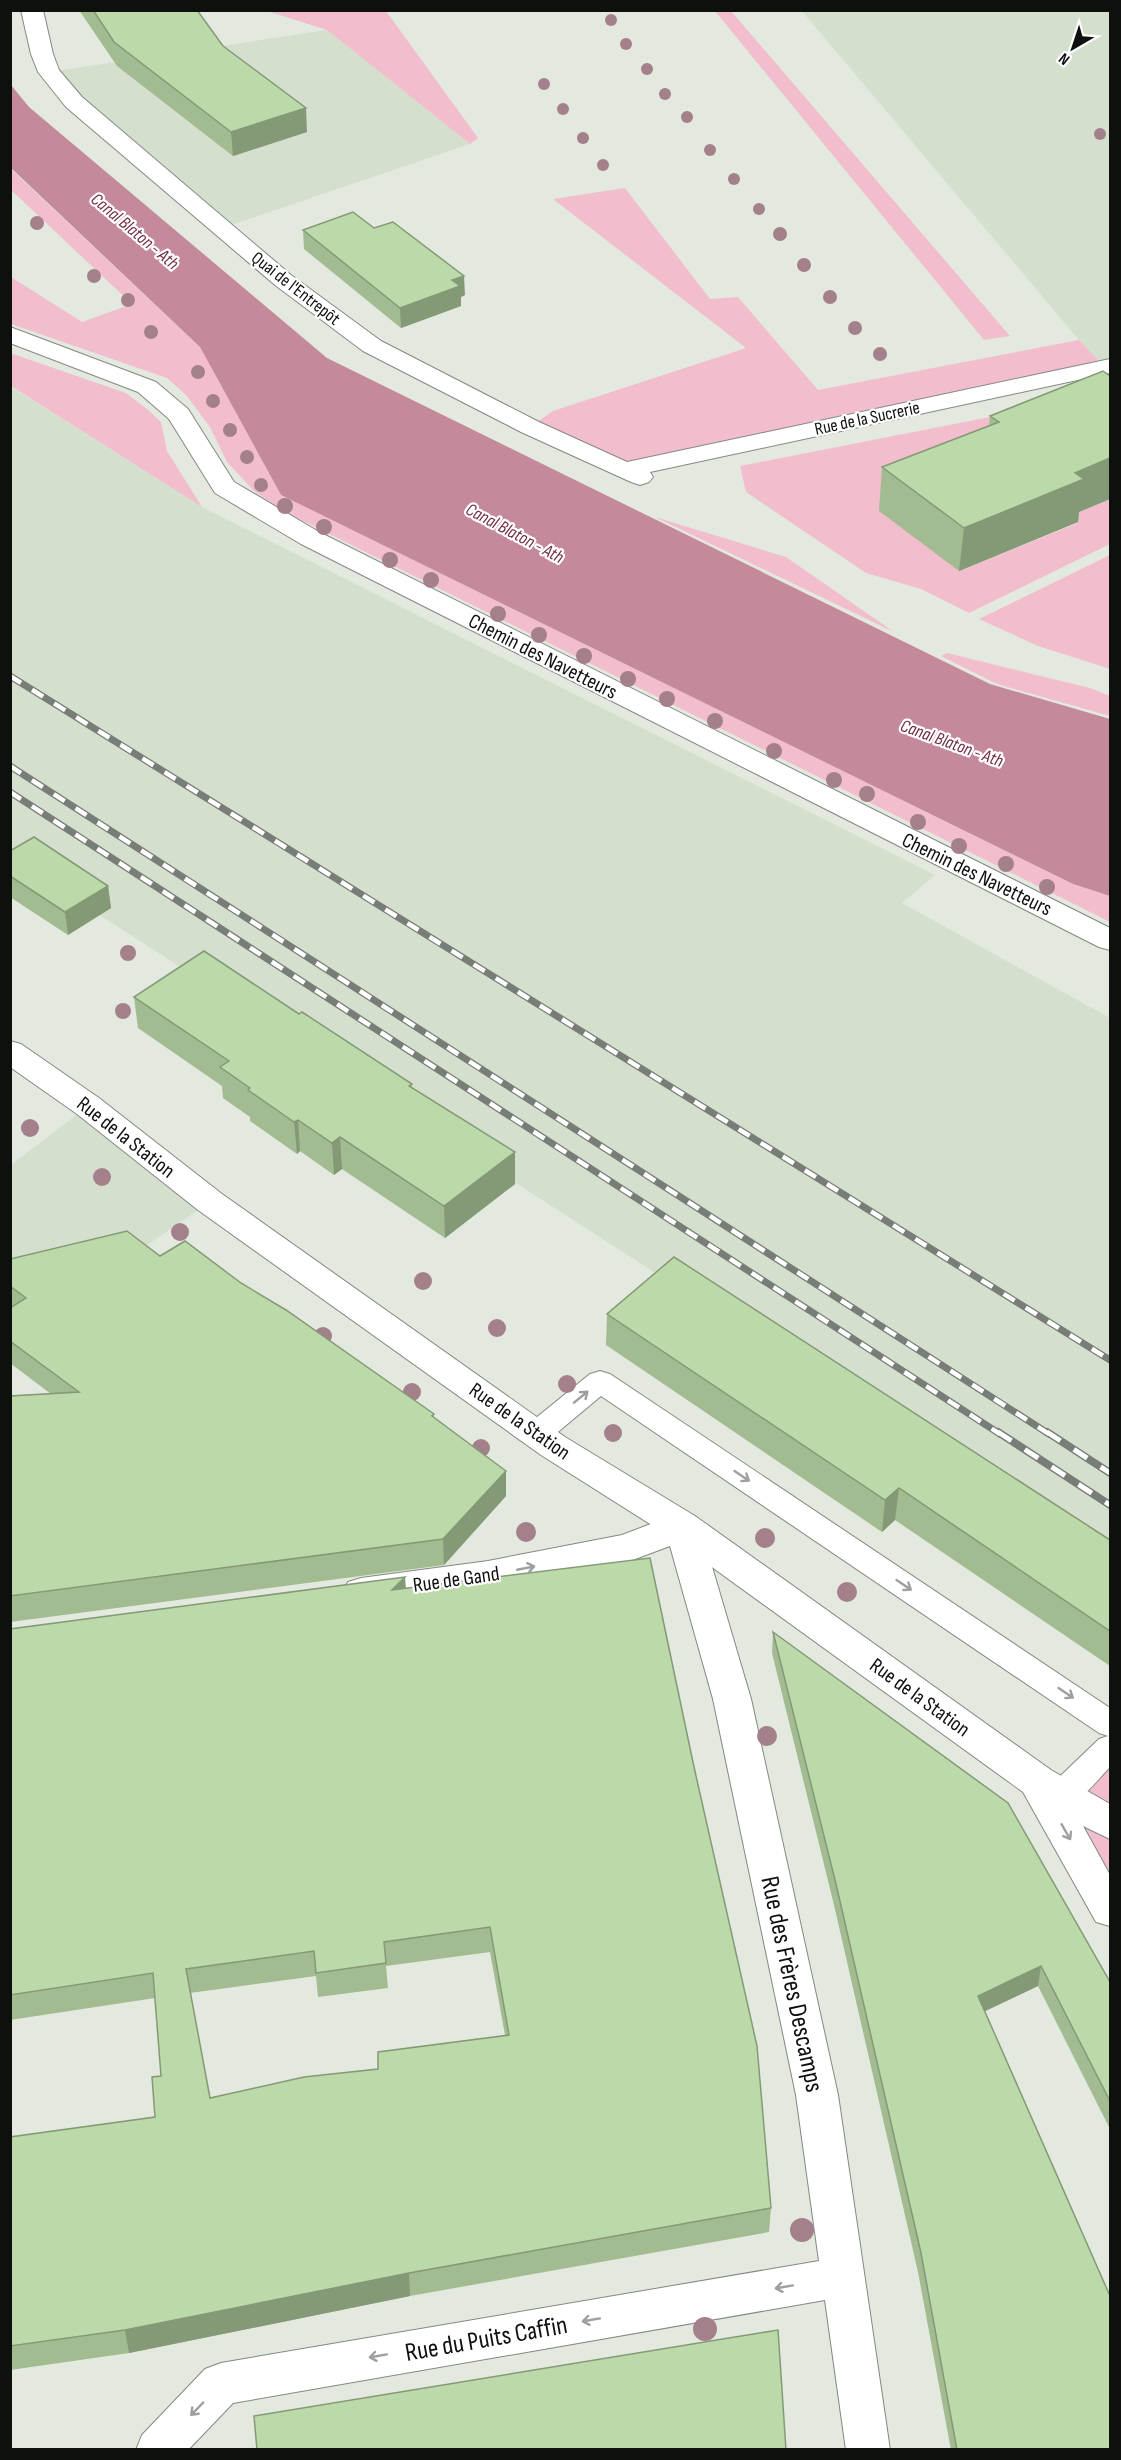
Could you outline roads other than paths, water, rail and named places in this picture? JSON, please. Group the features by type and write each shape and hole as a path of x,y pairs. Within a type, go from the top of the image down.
{"street":[{"name":"Quai de l'Entrepôt","path":"32,10 42,54 49,72 74,102 283,280 372,346 530,427 632,474"},
{"name":"Chemin des Navetteurs","path":"10,334 147,387 179,414 224,487 310,538 1110,940"},
{"name":"Rue de la Sucrerie","path":"632,474 1110,366"},
{"name":"Rue de la Station","path":"10,1051 88,1106 210,1202 536,1434 682,1526 1050,1788 1110,1823"},
{"name":"Rue de Gand","path":"325,1597 488,1575 627,1548 682,1526"},
{"name":"Rue des Frères Descamps","path":"682,1526 732,1699 814,2083 868,2450"},
{"path":"1050,1788 1110,1910"},
{"name":"Rue du Puits Caffin","path":"158,2450 220,2384 841,2277"}],"lane":[{"path":"536,1434 600,1381 1110,1724"},
{"path":"1050,1788 1110,1748"}],"water":[{"name":"Canal Blaton - Ath","path":"11,85 29,107 327,358 990,684 1110,719 1110,896 1073,884 281,495 200,347 11,168"}],"railway":[{"path":"10,676 1110,1360"},
{"path":"10,766 1049,1434"},
{"path":"10,792 1000,1434"},
{"path":"998,1432 1110,1505"},
{"path":"1047,1432 1110,1473"}]}
